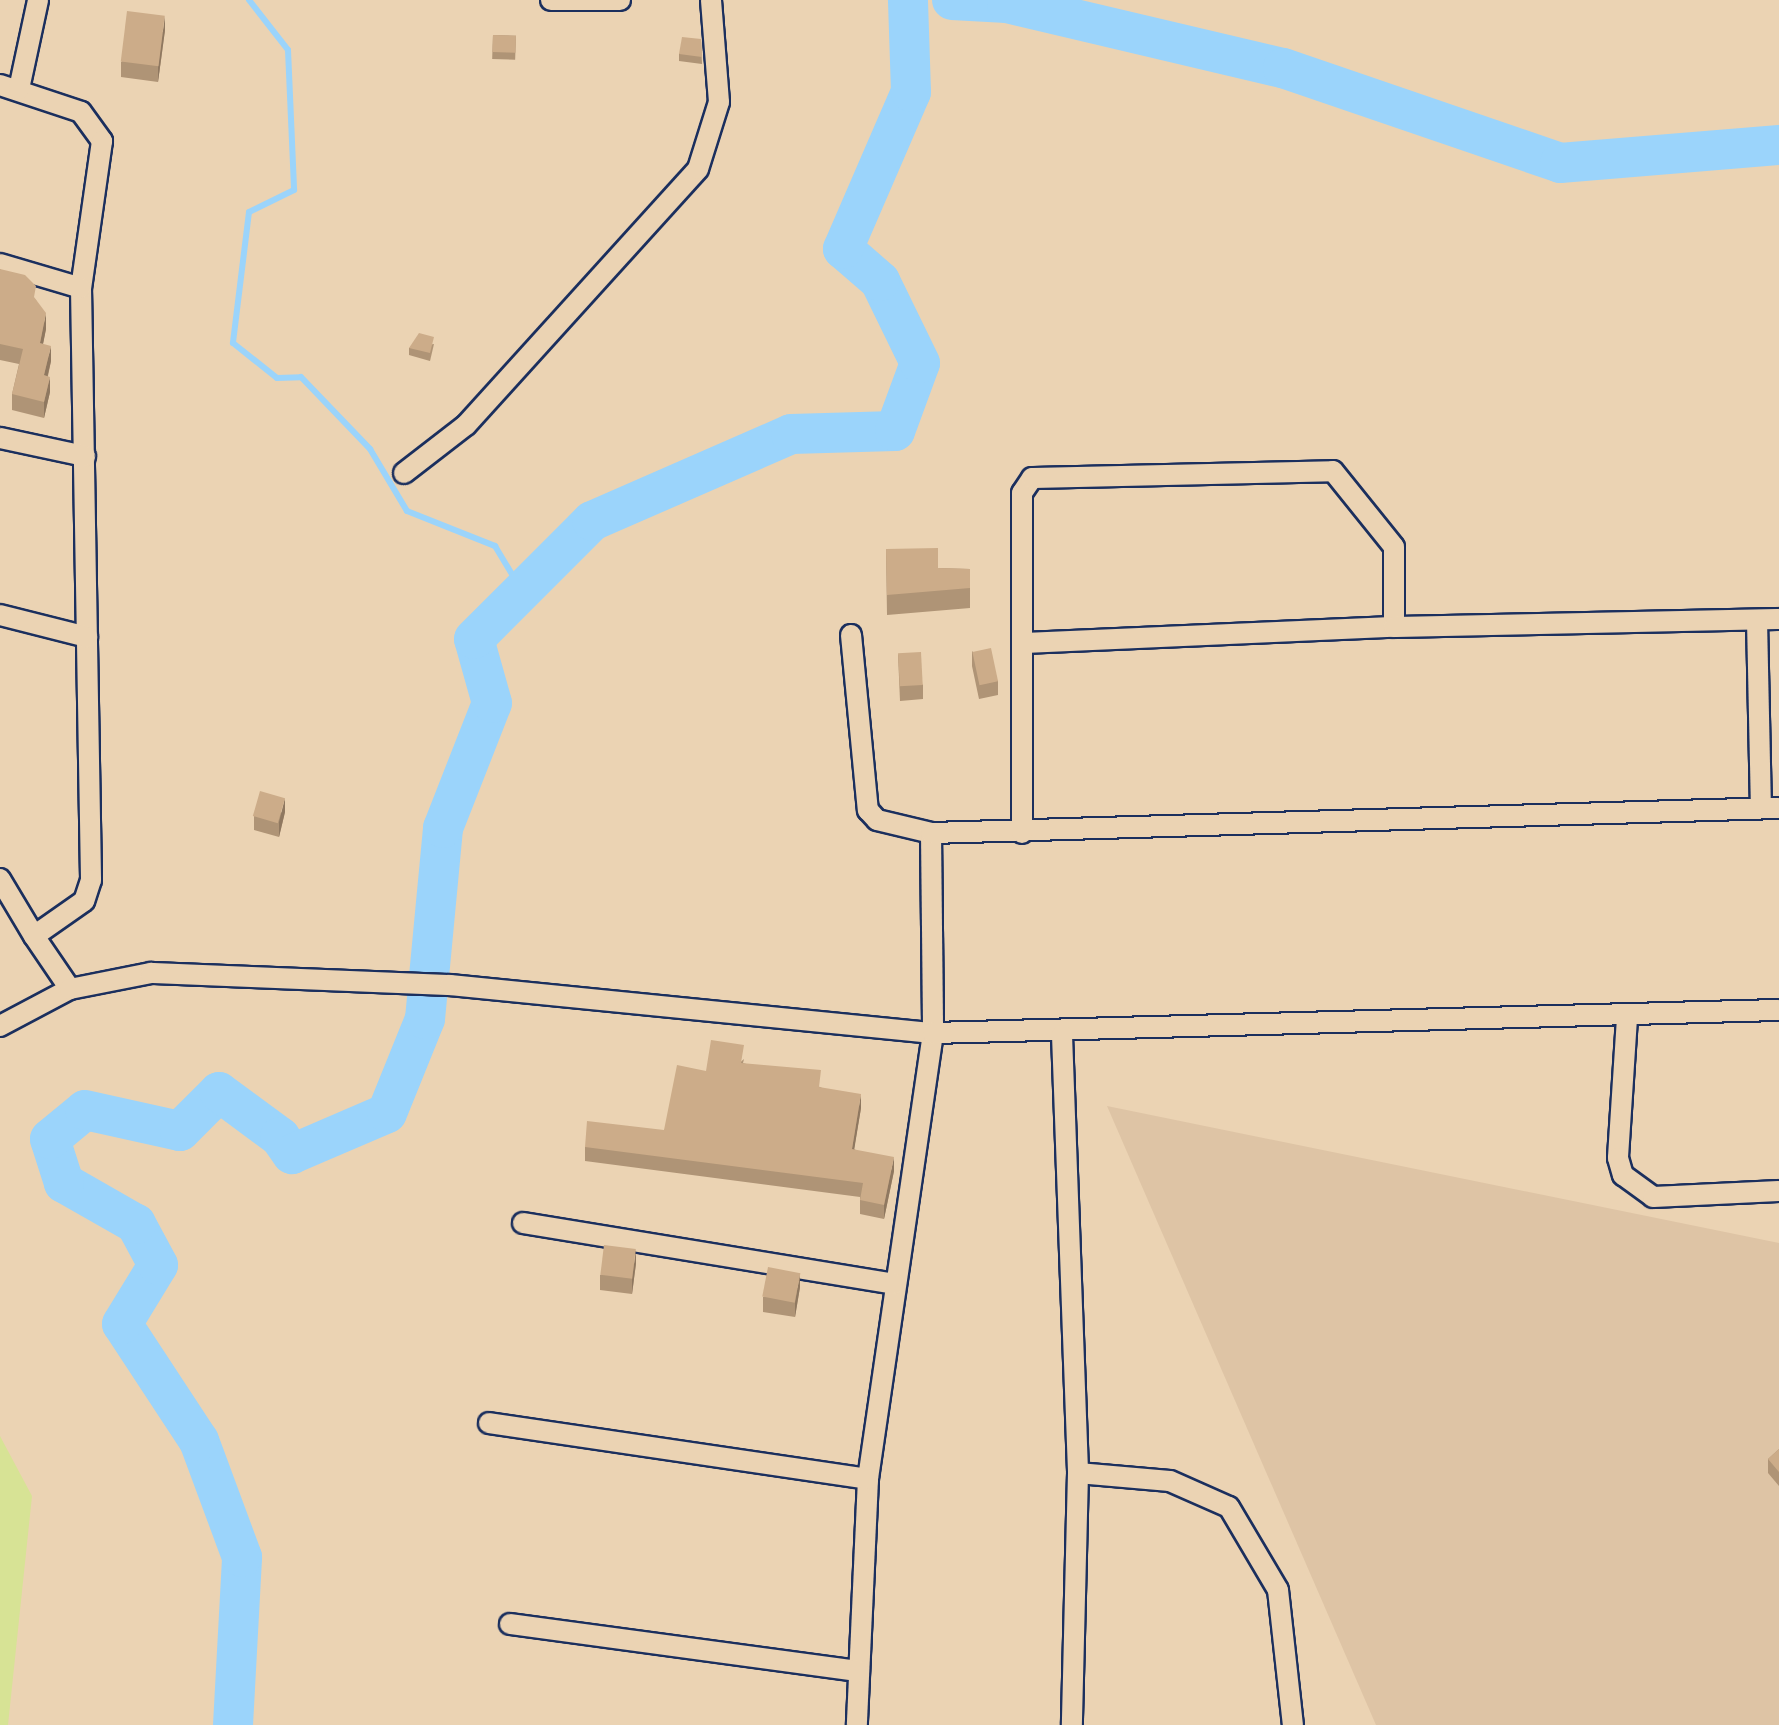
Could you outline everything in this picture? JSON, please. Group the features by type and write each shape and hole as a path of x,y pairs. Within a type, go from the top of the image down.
{"street":[{"path":"34,936 84,901 91,880 81,288 102,141 81,112 9,87 38,0"},
{"path":"551,0 620,0"},
{"path":"404,473 466,425 698,169 719,102 712,0"},
{"path":"0,264 81,288"},
{"path":"0,438 84,456"},
{"path":"1022,833 1022,492 1038,477 1334,470 1394,546 1394,627"},
{"path":"0,615 87,636"},
{"path":"1023,643 1394,627 1779,619"},
{"path":"851,635 868,810 878,820 931,832 1022,833 1770,808 1757,620"},
{"path":"857,1725 868,1479 933,1033 931,832"},
{"path":"0,878 70,989"},
{"path":"0,1026 70,989 151,973 395,986 450,985 933,1033 1062,1035 1779,1010"},
{"path":"1627,1018 1618,1158 1623,1176 1653,1197 1779,1192"},
{"path":"1062,1035 1078,1473 1072,1725"},
{"path":"523,1223 895,1284"},
{"path":"488,1423 868,1479"},
{"path":"1078,1473 1170,1481 1229,1507 1278,1590 1293,1725"},
{"path":"510,1624 859,1671"}],"shaded area":[{"path":"1107,1106 1779,1243 1779,1725 1376,1725"}],"green space":[{"path":"0,1436 32,1496 8,1725 0,1725"}],"building":[{"path":"127,11 165,16 159,66 121,62"},
{"path":"493,35 516,36 515,53 492,52"},
{"path":"682,37 701,39 702,57 679,54"},
{"path":"0,269 25,275 36,286 34,297 46,313 40,343 51,346 44,375 50,377 44,402 12,394 23,349 0,344"},
{"path":"419,333 434,337 430,353 409,348"},
{"path":"938,548 938,568 970,569 970,588 887,595 886,549"},
{"path":"991,648 998,681 979,685 972,652"},
{"path":"921,652 923,685 900,686 898,653"},
{"path":"260,791 285,798 278,823 253,816"},
{"path":"711,1040 744,1045 741,1063 821,1070 819,1087 861,1094 852,1149 894,1157 884,1205 860,1200 863,1183 585,1147 587,1121 664,1130 677,1065 706,1071"},
{"path":"604,1245 636,1249 632,1279 600,1275"},
{"path":"768,1267 800,1273 795,1303 762,1296"},
{"path":"1779,1449 1779,1472 1768,1459"}],"waterway":[{"path":"249,0 288,50 294,190 249,212 233,343 277,378 301,377 370,449 407,511 495,546 522,591"},
{"path":"233,1725 242,1557 199,1441 122,1324 158,1265 136,1224 64,1183 50,1139 85,1110 180,1131 219,1092 280,1137 292,1154 387,1113 425,1019 443,828 492,703 474,639 592,521 791,434 895,431 920,363 880,281 843,249 911,92 908,0"},
{"path":"952,0 1007,3 1283,68 1560,163 1779,145"}]}
